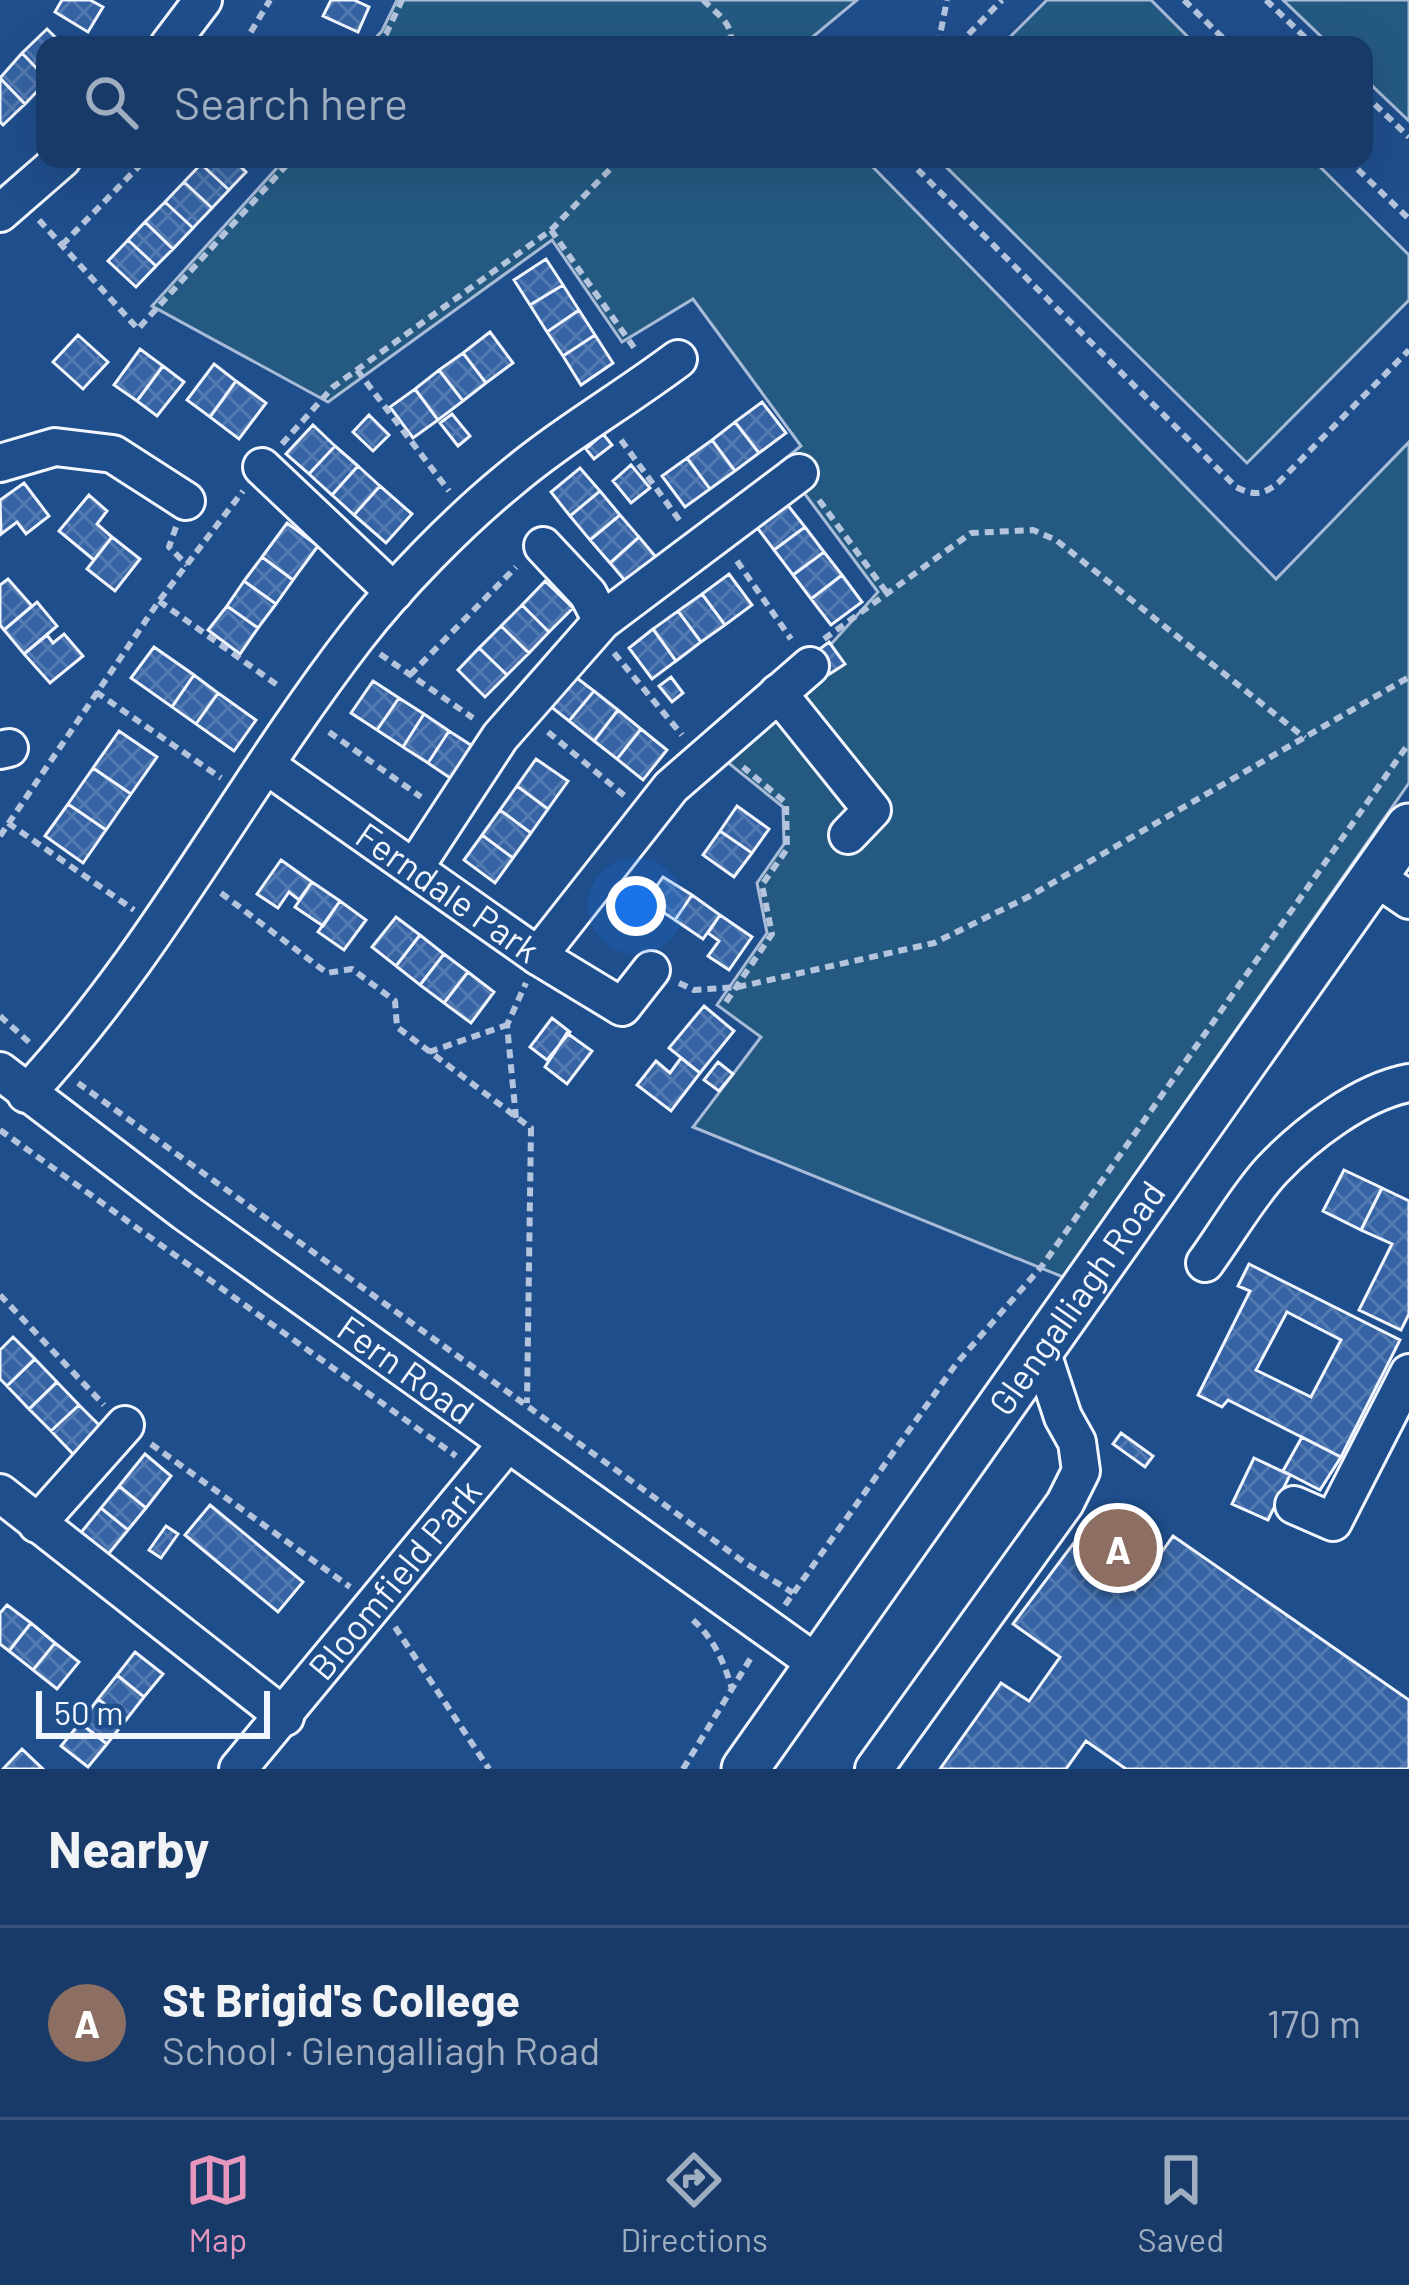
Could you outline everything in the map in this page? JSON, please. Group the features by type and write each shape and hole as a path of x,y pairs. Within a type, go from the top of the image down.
{"main road":[{"name":"Glengalliagh Road","path":"745,1769 1040,1347 1394,886 1409,827"}],"street":[{"path":"176,36 202,0"},
{"path":"9,205 52,168"},
{"path":"13,1083 54,1065 196,874 356,637 394,592 505,483 678,359"},
{"path":"0,463 55,447 113,454 185,501"},
{"path":"262,467 394,592"},
{"path":"415,867 511,724 602,621 800,473"},
{"path":"543,546 588,594 602,621"},
{"name":"Ferndale Park","path":"256,780 415,867 538,956 671,787 807,662"},
{"path":"778,693 872,810 848,835"},
{"path":"538,956 622,1007 651,970"},
{"name":"Fern Road","path":"13,1083 506,1445 816,1664"},
{"path":"1205,1263 1283,1160 1358,1104 1409,1083"},
{"path":"874,1769 1065,1503 1081,1471 1076,1442 1063,1418 1040,1347"},
{"path":"1294,1505 1333,1522 1409,1373"},
{"path":"13,1513 125,1425"},
{"name":"Bloomfield Park","path":"238,1769 506,1445"},
{"name":"Bloomfield Park","path":"13,1513 285,1717"}],"path":[{"path":"248,36 270,0"},
{"path":"384,36 402,0"},
{"path":"703,0 730,27 733,36"},
{"path":"940,36 947,0"},
{"path":"967,36 1002,0"},
{"path":"1184,0 1221,36"},
{"path":"1266,0 1304,36"},
{"path":"1373,103 1409,137"},
{"path":"62,245 137,168"},
{"path":"9,205 62,245 138,329 284,168"},
{"path":"551,230 611,168"},
{"path":"916,168 1236,487 1250,494 1265,493 1278,483 1409,350"},
{"path":"1356,168 1409,220"},
{"path":"357,370 469,518"},
{"path":"602,414 807,662 887,593 971,532 1033,530 1056,540 1306,739"},
{"path":"800,473 887,593"},
{"path":"410,675 526,557 543,546"},
{"path":"159,601 277,683 302,713 448,816"},
{"path":"602,621 614,653 710,753 787,803 787,849 762,885 772,934 726,1002"},
{"path":"356,637 410,675 511,724 649,815"},
{"path":"651,970 694,990 738,987 934,943 1030,896 1409,677"},
{"path":"96,692 256,780"},
{"path":"683,1769 768,1630 956,1364 1042,1266 1409,743"},
{"path":"8,824 158,926"},
{"path":"196,874 327,973 352,969 394,1001 397,1028 531,1128 527,1403"},
{"path":"516,1118 507,1024 538,956"},
{"path":"0,1016 54,1065 743,1562 794,1593"},
{"path":"429,1052 507,1024"},
{"path":"0,1130 484,1476"},
{"path":"0,1295 125,1425 376,1606 409,1642 490,1769"},
{"path":"680,1607 707,1632 732,1689"}],"shaded area":[{"path":"397,0 857,0 814,36 377,36"},
{"path":"1047,0 1151,0 1187,36 1011,36"},
{"path":"1283,0 1409,0 1409,121 1373,87 1373,36 1321,36"},
{"path":"277,168 874,168 1276,579 1409,442 1409,783 1063,1277 693,1127 761,1037 717,1005 767,933 757,883 784,844 783,807 726,761 878,592 781,462 801,446 693,299 622,342 552,240 328,402 152,306"},
{"path":"947,168 1321,168 1409,255 1409,300 1247,463"}],"building":[{"path":"62,0 90,0 103,7 88,32 55,12"},
{"path":"331,0 354,0 369,7 358,32 323,16"},
{"path":"36,40 36,68 22,53"},
{"path":"22,53 36,68 36,92 25,104 0,78"},
{"path":"0,78 25,104 3,125 0,122"},
{"path":"197,168 205,168 229,190 212,208 184,182"},
{"path":"205,168 242,168 246,172 229,190"},
{"path":"184,182 212,208 193,228 165,202"},
{"path":"165,202 193,228 173,249 145,222"},
{"path":"145,222 173,249 156,266 128,240"},
{"path":"128,240 156,266 136,287 108,261"},
{"path":"546,259 563,285 530,305 514,280"},
{"path":"563,285 579,310 547,332 530,305"},
{"path":"579,310 595,335 563,356 547,332"},
{"path":"490,332 513,363 486,383 463,353"},
{"path":"78,335 108,362 83,389 53,362"},
{"path":"595,335 613,363 581,385 563,356"},
{"path":"140,349 163,366 137,401 114,385"},
{"path":"463,353 486,383 463,401 439,370"},
{"path":"214,364 236,381 210,417 187,400"},
{"path":"163,366 184,382 157,416 137,401"},
{"path":"439,370 463,401 438,420 415,389"},
{"path":"236,381 266,403 239,439 210,417"},
{"path":"415,389 438,420 413,438 390,407"},
{"path":"762,402 786,433 759,453 735,422"},
{"path":"452,414 470,436 458,446 440,423"},
{"path":"369,415 389,435 373,451 353,432"},
{"path":"735,422 759,453 735,471 712,440"},
{"path":"313,425 335,446 309,474 286,454"},
{"path":"603,434 612,445 594,459 586,449"},
{"path":"712,440 735,471 710,489 687,458"},
{"path":"335,446 358,466 332,495 309,474"},
{"path":"687,458 710,489 685,507 662,476"},
{"path":"631,465 650,488 631,503 613,481"},
{"path":"358,466 380,486 354,515 332,495"},
{"path":"580,468 600,491 570,516 551,492"},
{"path":"24,483 49,516 26,534 17,522 1,534 0,500"},
{"path":"380,486 412,514 386,543 354,515"},
{"path":"600,491 620,515 590,540 570,516"},
{"path":"89,495 107,511 97,524 112,537 94,560 59,531"},
{"path":"786,503 805,527 774,550 756,526"},
{"path":"620,515 639,537 610,563 590,540"},
{"path":"287,523 318,546 293,580 262,557"},
{"path":"805,527 824,552 793,575 774,550"},
{"path":"112,537 140,559 115,591 87,569"},
{"path":"639,537 661,563 631,588 610,563"},
{"path":"824,552 842,575 811,599 793,575"},
{"path":"262,557 293,580 276,604 244,581"},
{"path":"729,574 752,605 725,625 702,594"},
{"path":"842,575 862,602 831,625 811,599"},
{"path":"8,579 32,606 4,630 0,585"},
{"path":"244,581 276,604 258,628 227,606"},
{"path":"545,581 573,608 549,632 522,605"},
{"path":"702,594 725,625 701,642 678,611"},
{"path":"37,602 57,626 24,654 4,630"},
{"path":"522,605 549,632 529,653 501,626"},
{"path":"227,606 258,628 240,654 208,630"},
{"path":"678,611 701,642 676,661 653,629"},
{"path":"501,626 529,653 507,675 479,648"},
{"path":"653,629 676,661 652,679 629,648"},
{"path":"64,634 83,656 50,683 24,654 47,635 53,643"},
{"path":"829,642 845,664 828,675 813,654"},
{"path":"154,647 194,675 172,707 131,678"},
{"path":"479,648 507,675 485,697 458,670"},
{"path":"569,672 594,691 569,721 545,702"},
{"path":"194,675 218,693 196,724 172,707"},
{"path":"671,677 683,693 672,702 659,686"},
{"path":"373,681 399,698 377,730 351,713"},
{"path":"594,691 618,710 594,741 569,721"},
{"path":"218,693 256,720 234,751 196,724"},
{"path":"399,698 424,714 403,747 377,730"},
{"path":"618,710 641,729 617,759 594,741"},
{"path":"424,714 449,731 428,763 403,747"},
{"path":"641,729 667,750 643,780 617,759"},
{"path":"119,731 157,757 131,794 93,768"},
{"path":"449,731 477,749 456,782 428,763"},
{"path":"536,759 568,781 548,809 517,786"},
{"path":"93,768 131,794 106,830 68,804"},
{"path":"517,786 548,809 531,833 500,810"},
{"path":"68,804 106,830 83,863 45,836"},
{"path":"737,806 769,829 752,853 720,831"},
{"path":"500,810 531,833 513,858 482,835"},
{"path":"720,831 752,853 734,877 703,855"},
{"path":"482,835 513,858 495,883 464,860"},
{"path":"281,860 312,882 299,900 289,892 278,908 257,894"},
{"path":"663,877 692,895 675,920 646,901"},
{"path":"312,882 340,901 323,926 295,907"},
{"path":"692,895 720,915 703,939 675,920"},
{"path":"340,901 366,920 344,950 318,932"},
{"path":"720,915 752,937 729,970 708,956 719,941 708,933"},
{"path":"396,917 420,935 396,966 372,947"},
{"path":"420,935 444,954 420,985 396,966"},
{"path":"444,954 468,972 444,1003 420,985"},
{"path":"468,972 494,992 471,1023 444,1003"},
{"path":"704,1006 734,1031 700,1073 669,1048"},
{"path":"552,1018 570,1032 547,1060 530,1047"},
{"path":"567,1033 592,1051 567,1084 545,1067"},
{"path":"681,1058 700,1073 671,1111 637,1085 656,1061 670,1073"},
{"path":"718,1062 733,1074 719,1091 704,1080"},
{"path":"1344,1170 1382,1188 1361,1230 1323,1211"},
{"path":"1382,1188 1409,1201 1409,1314 1401,1330 1359,1310 1392,1244 1361,1230"},
{"path":"1249,1264 1400,1340 1341,1457 1228,1400 1222,1407 1198,1395 1250,1291 1238,1286","holes":["1287,1312 1341,1340 1311,1397 1256,1370"]},
{"path":"13,1337 35,1359 7,1386 0,1379 0,1350"},
{"path":"35,1359 57,1382 29,1409 7,1386"},
{"path":"57,1382 79,1405 51,1431 29,1409"},
{"path":"79,1405 101,1427 73,1454 51,1431"},
{"path":"1121,1433 1153,1456 1145,1467 1113,1444"},
{"path":"1302,1437 1341,1457 1320,1490 1283,1471"},
{"path":"145,1454 171,1476 146,1508 119,1486"},
{"path":"1254,1458 1290,1475 1268,1520 1232,1504"},
{"path":"119,1486 146,1508 128,1530 101,1508"},
{"path":"210,1505 303,1582 278,1612 185,1535"},
{"path":"101,1508 128,1530 106,1557 79,1535"},
{"path":"166,1526 178,1534 161,1558 149,1550"},
{"path":"1173,1536 1409,1700 1409,1769 1126,1769 1086,1741 1066,1769 940,1769 1001,1683 1029,1701 1060,1657 1013,1624 1073,1544 1135,1590"},
{"path":"7,1605 31,1623 9,1651 0,1644 0,1613"},
{"path":"31,1623 55,1643 33,1670 9,1651"},
{"path":"55,1643 79,1662 57,1689 33,1670"},
{"path":"135,1652 163,1674 144,1697 117,1675"},
{"path":"117,1675 144,1697 126,1720 98,1699"},
{"path":"98,1699 126,1720 107,1744 80,1723"},
{"path":"80,1723 107,1744 88,1767 61,1746"},
{"path":"22,1749 43,1769 3,1769"}],"place":[{"name":"St Brigid's College","path":"1118,1548"}]}
